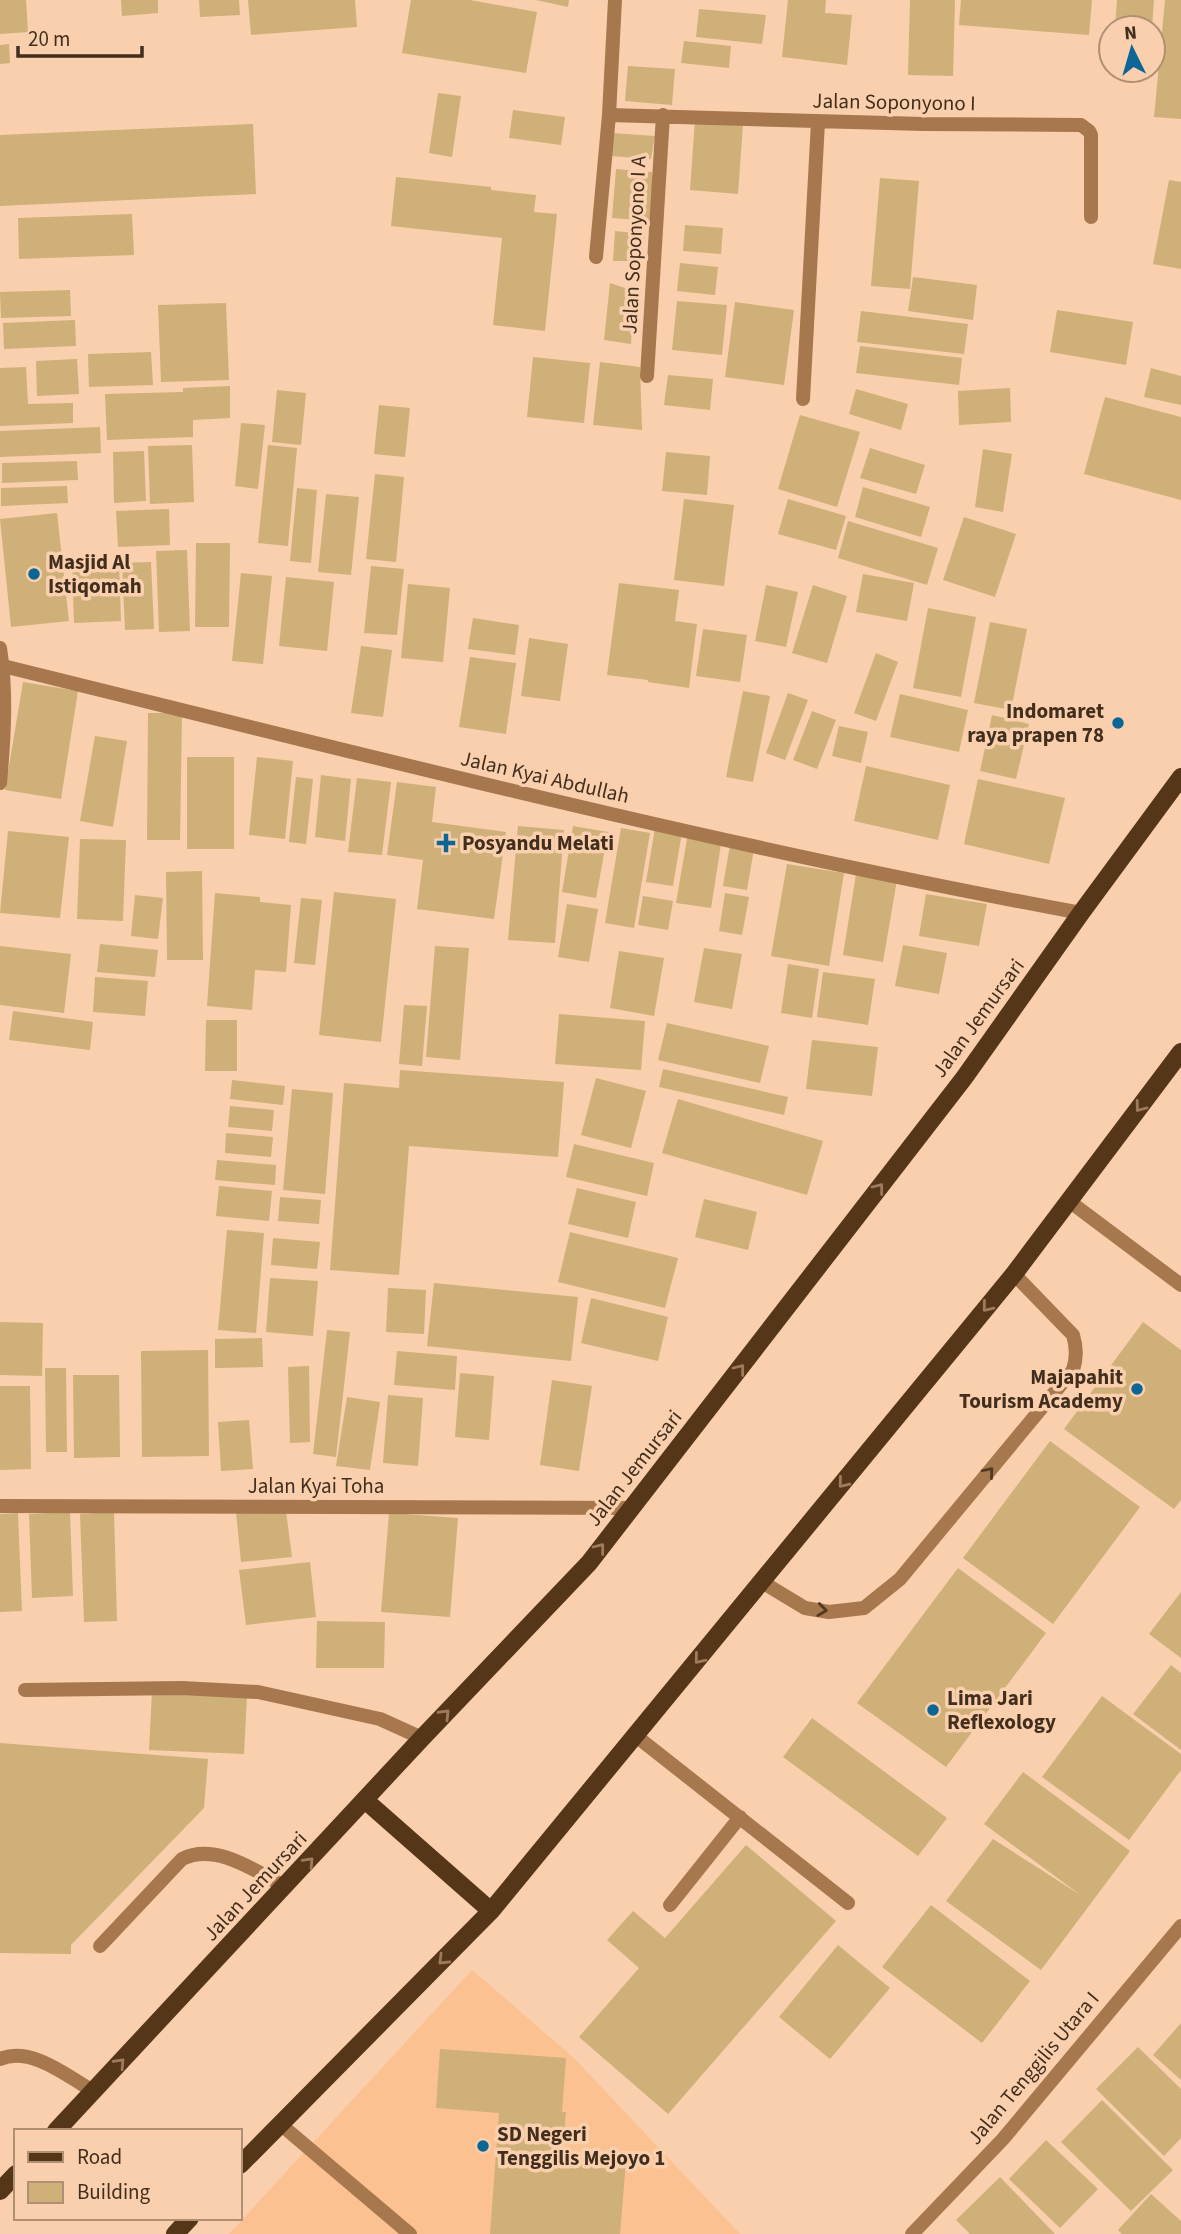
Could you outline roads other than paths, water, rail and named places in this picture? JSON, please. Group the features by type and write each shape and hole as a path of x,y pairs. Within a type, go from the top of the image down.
{"main road":[{"name":"Jalan Jemursari","path":"58,2129 589,1563 964,1078 1181,777"},
{"path":"242,2163 491,1911 1014,1274 1181,1052"},
{"path":"366,1801 491,1911"},
{"path":"0,2191 14,2176"},
{"path":"175,2234 188,2220"}],"street":[{"path":"596,257 609,115 615,0"},
{"name":"Jalan Soponyono I","path":"609,115 818,122 1081,125 1091,135 1091,218"},
{"name":"Jalan Soponyono I A","path":"647,376 663,115"},
{"path":"803,399 818,122"},
{"path":"0,648 3,666 3,753 0,783"},
{"name":"Jalan Kyai Abdullah","path":"3,666 561,803 975,893 1081,913"},
{"path":"1069,1201 1181,1285"},
{"path":"762,1582 805,1608 829,1612 864,1608 900,1578 1056,1391 1073,1370 1076,1361 1077,1348 1073,1335 1014,1274"},
{"name":"Jalan Kyai Toha","path":"0,1506 632,1508"},
{"path":"25,1690 182,1688 258,1692 380,1719 422,1738"},
{"path":"636,1736 848,1903"},
{"path":"670,1905 740,1817"},
{"path":"100,1946 182,1859 194,1853 206,1852 234,1861 286,1886"},
{"name":"Jalan Tenggilis Utara I","path":"912,2234 1003,2139 1181,1926"},
{"path":"0,2059 7,2056 28,2056 93,2091"},
{"path":"279,2123 410,2234"}],"place":[{"name":"Masjid Al Istiqomah","path":"34,574"},
{"name":"Indomaret raya prapen 78","path":"1118,723"},
{"name":"Posyandu Melati","path":"446,843"},
{"name":"Majapahit Tourism Academy","path":"1137,1389"},
{"name":"Lima Jari Reflexology","path":"933,1710"},
{"name":"SD Negeri Tenggilis Mejoyo 1","path":"483,2146"}]}
